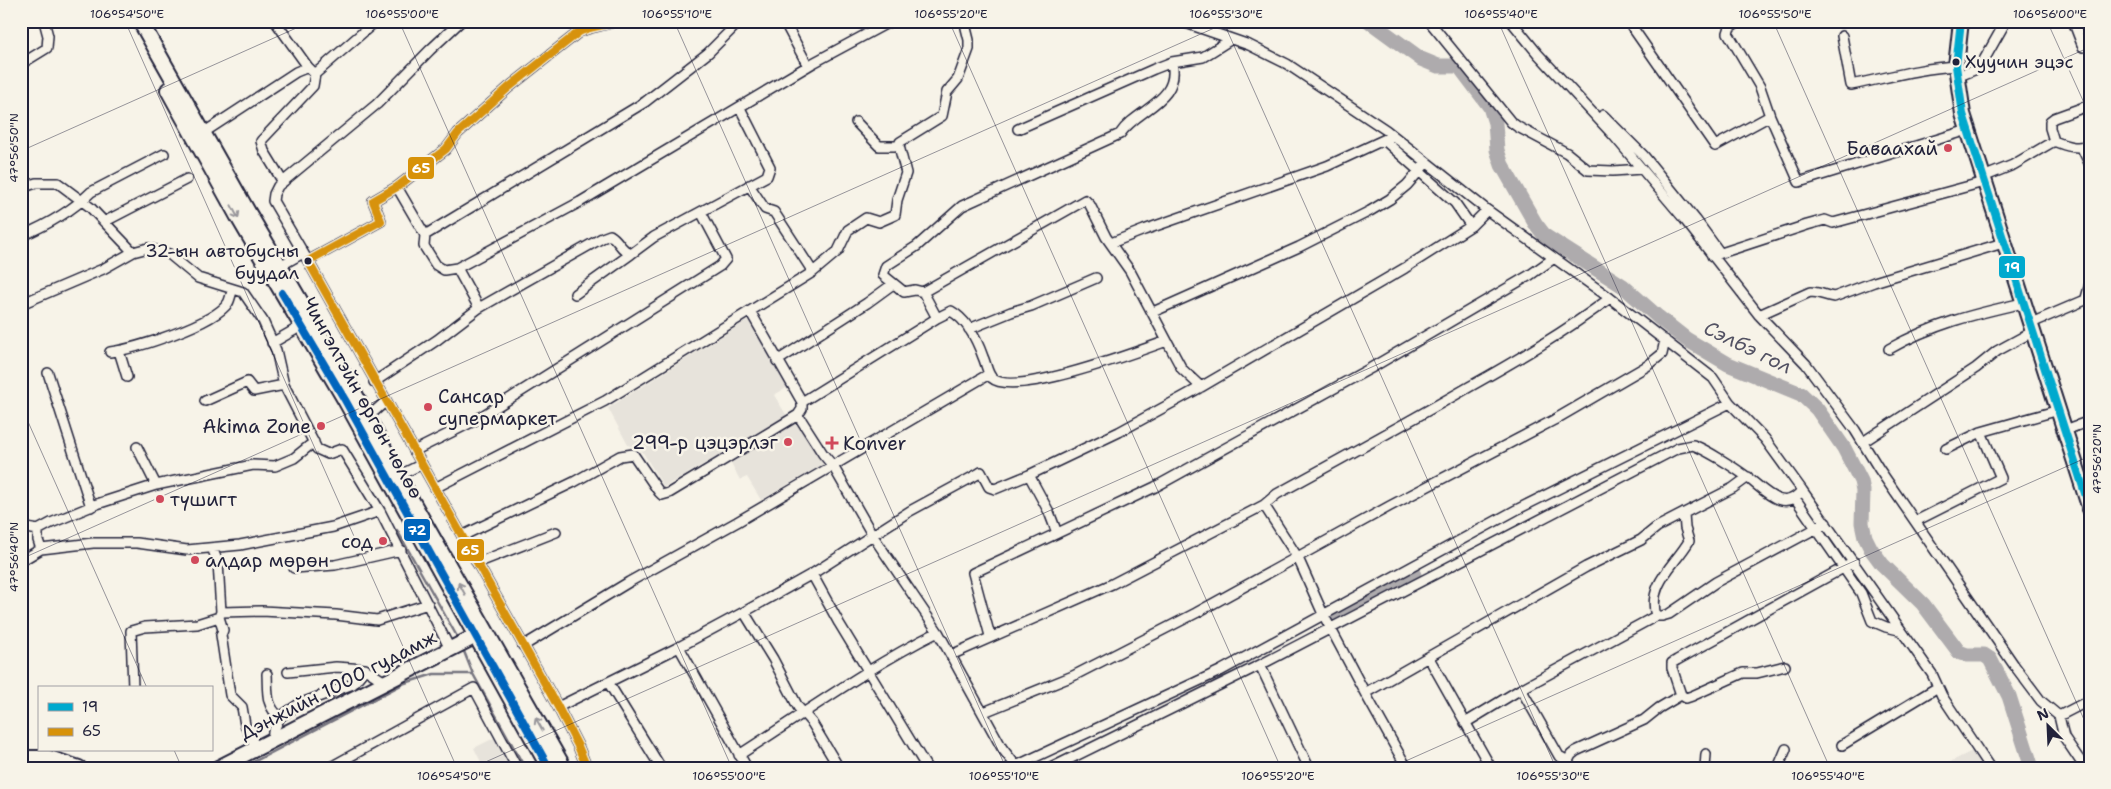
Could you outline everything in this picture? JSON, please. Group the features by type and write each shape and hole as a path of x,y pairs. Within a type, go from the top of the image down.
{"main road":[{"name":"Чингэлтэйн өргөн чөлөө","path":"130,21 238,218 368,418 398,476 564,768"},
{"path":"1961,21 1956,72 1958,91 1968,130 2030,328 2059,410 2090,509"},
{"name":"Чингэлтэйн өргөн чөлөө","path":"146,24 203,133 280,266 462,643 549,768"},
{"name":"Дэнжийн 1000 гудамж","path":"218,768 462,643"},
{"path":"21,758 49,758 79,768"}],"street":[{"path":"21,64 46,48 48,36 44,21"},
{"path":"283,182 264,151 261,142 313,86 315,74 376,21"},
{"path":"461,21 377,104 283,182 274,194 273,201 558,707 578,746 585,767"},
{"path":"308,261 381,221 373,201 397,186 446,149 458,133 508,88 589,26 609,24 616,21"},
{"path":"425,235 631,111 708,53 740,21"},
{"path":"784,21 808,66"},
{"path":"397,186 425,235 424,246 436,265 444,270 457,268 580,202 808,66 891,21"},
{"path":"435,488 605,401 813,272 838,251 844,235 866,218 879,222 895,215 899,193 906,177 899,146 900,142 905,137 942,116 947,92 958,79 969,49 966,28 968,21"},
{"path":"1180,21 1262,51 1287,64 1610,298 1713,378 1730,403 1765,438 1854,562 1899,630 1932,674 1938,687 1990,768"},
{"path":"1429,21 1511,122 1518,127 1567,153 1588,170 1642,169"},
{"path":"1628,21 1715,146 1770,116"},
{"path":"1739,21 1730,27 1728,33 1760,87 1770,116 1799,182 1968,130"},
{"path":"1842,36 1851,86 1940,67 1956,72 1974,70 1984,60 2006,21"},
{"path":"2072,21 2083,48"},
{"path":"276,22 315,74"},
{"path":"1513,22 1716,255"},
{"path":"1018,130 1172,62 1203,57 1230,40"},
{"path":"1172,62 1174,72 1161,100 1131,120 1120,134 962,206 917,246 886,266 883,275 904,292 915,290 923,292 1085,200 1090,205 1111,244 1153,312 1182,369 1201,387"},
{"path":"203,133 288,76 308,67"},
{"path":"2054,141 2050,121 2090,105"},
{"path":"575,294 654,237 766,176 770,167 740,108"},
{"path":"1603,115 1644,156 1696,220 1723,267 1759,315 1806,364 1863,442 2019,672 2041,700 2059,716 2064,738 2084,768"},
{"path":"856,122 879,146 899,146"},
{"path":"1388,138 1419,172 1455,203 1471,226"},
{"path":"1111,244 1144,230 1327,166 1388,138"},
{"path":"1716,255 1807,224 1826,220 1833,223 1984,180 2054,141"},
{"path":"2054,141 2064,145 2086,146 2090,165"},
{"path":"21,236 52,222 82,201 91,192 164,154"},
{"path":"1153,312 1299,247 1370,211 1390,199 1426,163"},
{"path":"104,222 187,180"},
{"path":"21,188 36,183 58,183 82,201 134,252"},
{"path":"749,185 766,209 774,212 813,272"},
{"path":"558,707 679,647 744,612 812,574 910,511 981,472 991,489 1030,475 1144,419 1405,268 1471,226 1487,210"},
{"path":"414,451 474,421 720,266 726,259 701,212"},
{"path":"374,382 437,340 479,308 602,238 610,235 614,237 622,250 631,254"},
{"path":"1759,315 1810,292 1820,292 1834,297 1874,282 2004,243"},
{"path":"21,304 104,269 134,252 148,248 169,254 198,278 243,292 263,321 272,343 284,385 318,449 328,454 342,449 380,511 428,604 462,643"},
{"path":"280,266 303,253"},
{"path":"990,636 973,572 1155,487 1371,368 1530,275 1554,258"},
{"path":"457,268 479,308"},
{"path":"969,329 1031,306 1096,278"},
{"path":"777,361 893,284"},
{"path":"1863,442 1976,368 2030,328 2088,298 2090,284"},
{"path":"127,377 115,352 175,334 215,315 228,303 233,289"},
{"path":"923,292 937,318"},
{"path":"951,655 990,636 1042,616 1112,584 1264,505 1277,494 1525,355 1576,323 1610,298"},
{"path":"1889,349 1916,334 1965,316 2023,303"},
{"path":"462,536 629,453 633,454 662,495 669,493 798,415 802,409 802,402 750,311"},
{"path":"802,402 937,318 951,312 969,329 991,377 1003,383 1042,379 1100,364 1167,341"},
{"path":"272,343 307,323"},
{"path":"984,712 1073,676 1298,558 1626,379 1662,354 1665,340"},
{"path":"48,373 91,507"},
{"path":"523,646 629,582 737,522 990,374"},
{"path":"205,401 247,382 254,391 284,385"},
{"path":"368,418 386,402"},
{"path":"798,415 833,466 873,536 938,632 1014,766 1020,765 1220,671 1516,510 1730,403"},
{"path":"1946,448 1981,432 2059,410"},
{"path":"2065,430 2090,421"},
{"path":"1916,521 2001,478 1981,432"},
{"path":"21,527 38,530 51,522 156,485 254,465 275,466 294,458 314,442"},
{"path":"1051,768 1260,665 1686,445 1698,447 1748,477 1764,493 1776,499 1789,500 1796,498 1802,490"},
{"path":"137,447 156,485"},
{"path":"398,476 422,464"},
{"path":"1030,475 1049,512 1057,533"},
{"path":"1365,693 1586,567 1640,540 1657,527 1733,488 1748,477"},
{"path":"1796,498 1861,593 1872,621 1899,630"},
{"path":"1264,505 1298,558 1323,614 1408,768"},
{"path":"21,562 41,549 93,544 137,543 187,550 240,545 333,527 380,511"},
{"path":"1656,616 1654,592 1667,570 1682,553 1689,541 1685,528 1684,513"},
{"path":"1465,723 1521,689 1656,616 1670,614 1723,578 1826,523"},
{"path":"38,530 38,540 41,549"},
{"path":"477,563 556,532"},
{"path":"212,548 218,562 220,614 223,630 221,635 228,673 228,688 230,695 242,707 245,724 256,748"},
{"path":"294,568 335,565 400,550"},
{"path":"1785,666 1757,673 1743,673 1686,698 1681,695 1672,663 1854,562"},
{"path":"812,574 868,672 927,768"},
{"path":"133,686 131,631 145,627 197,624 220,614 262,611 308,613 377,620 428,604"},
{"path":"744,612 838,768"},
{"path":"739,755 804,714 823,699 902,650 938,632"},
{"path":"679,647 747,768"},
{"path":"1429,658 1491,768"},
{"path":"1260,665 1309,768"},
{"path":"288,672 336,667 366,669 385,682"},
{"path":"272,740 273,732 280,717 299,704 353,684 366,669"},
{"path":"267,674 268,702 274,712 280,717"},
{"path":"608,682 662,768"},
{"path":"1842,745 1938,687"},
{"path":"329,768 474,688 517,768"},
{"path":"1521,689 1559,756 1569,765"},
{"path":"1569,765 1571,755 1576,751 1644,720 1659,708 1681,695"},
{"path":"2059,716 2090,700"},
{"path":"1058,746 1066,760"},
{"path":"1778,768 1786,749"},
{"path":"1705,768 1706,754"}],"shaded area":[{"path":"748,320 788,387 774,395 787,416 664,487 642,451 628,445 608,408"},
{"name":"299-р цэцэрлэг","path":"797,421 825,463 761,500 747,477 740,480 731,463"},
{"path":"494,738 509,768 484,768 474,748"},
{"path":"1982,746 1998,768 1938,768"}],"waterway":[{"name":"Сэлбэ гол","path":"1369,21 1421,59 1438,66 1459,66 1490,107 1495,123 1497,150 1502,165 1535,223 1545,236 1623,286 1686,339 1728,364 1801,394 1817,409 1844,448 1861,481 1863,491 1862,523 1865,537 1871,549 1882,564 1923,604 1959,652 1967,655 1984,655 1990,659 2009,696 2032,768"},
{"path":"397,530 459,640"},
{"path":"1333,617 1414,575"},
{"path":"463,649 473,674 525,768"},
{"path":"242,768 405,683 434,674 473,674"}],"transit line":[{"name":"65","path":"587,768 558,707 308,261 381,221 373,201 397,187 446,149 458,133 508,88 579,32 615,21"},
{"name":"19","path":"1961,21 1956,66 1963,114 2090,509"},
{"name":"72","path":"282,293 345,400 549,768"}],"place":[{"name":"Хуучин эцэс","path":"1956,62"},
{"name":"Баваахай","path":"1948,148"},
{"name":"32-ын автобусны буудал","path":"308,261"},
{"name":"Сансар супермаркет","path":"428,407"},
{"name":"Akima Zone","path":"321,426"},
{"name":"299-р цэцэрлэг","path":"788,442"},
{"name":"Konver","path":"832,443"},
{"name":"түшигт","path":"160,499"},
{"name":"сод","path":"383,541"},
{"name":"алдар мөрөн","path":"195,560"}]}
